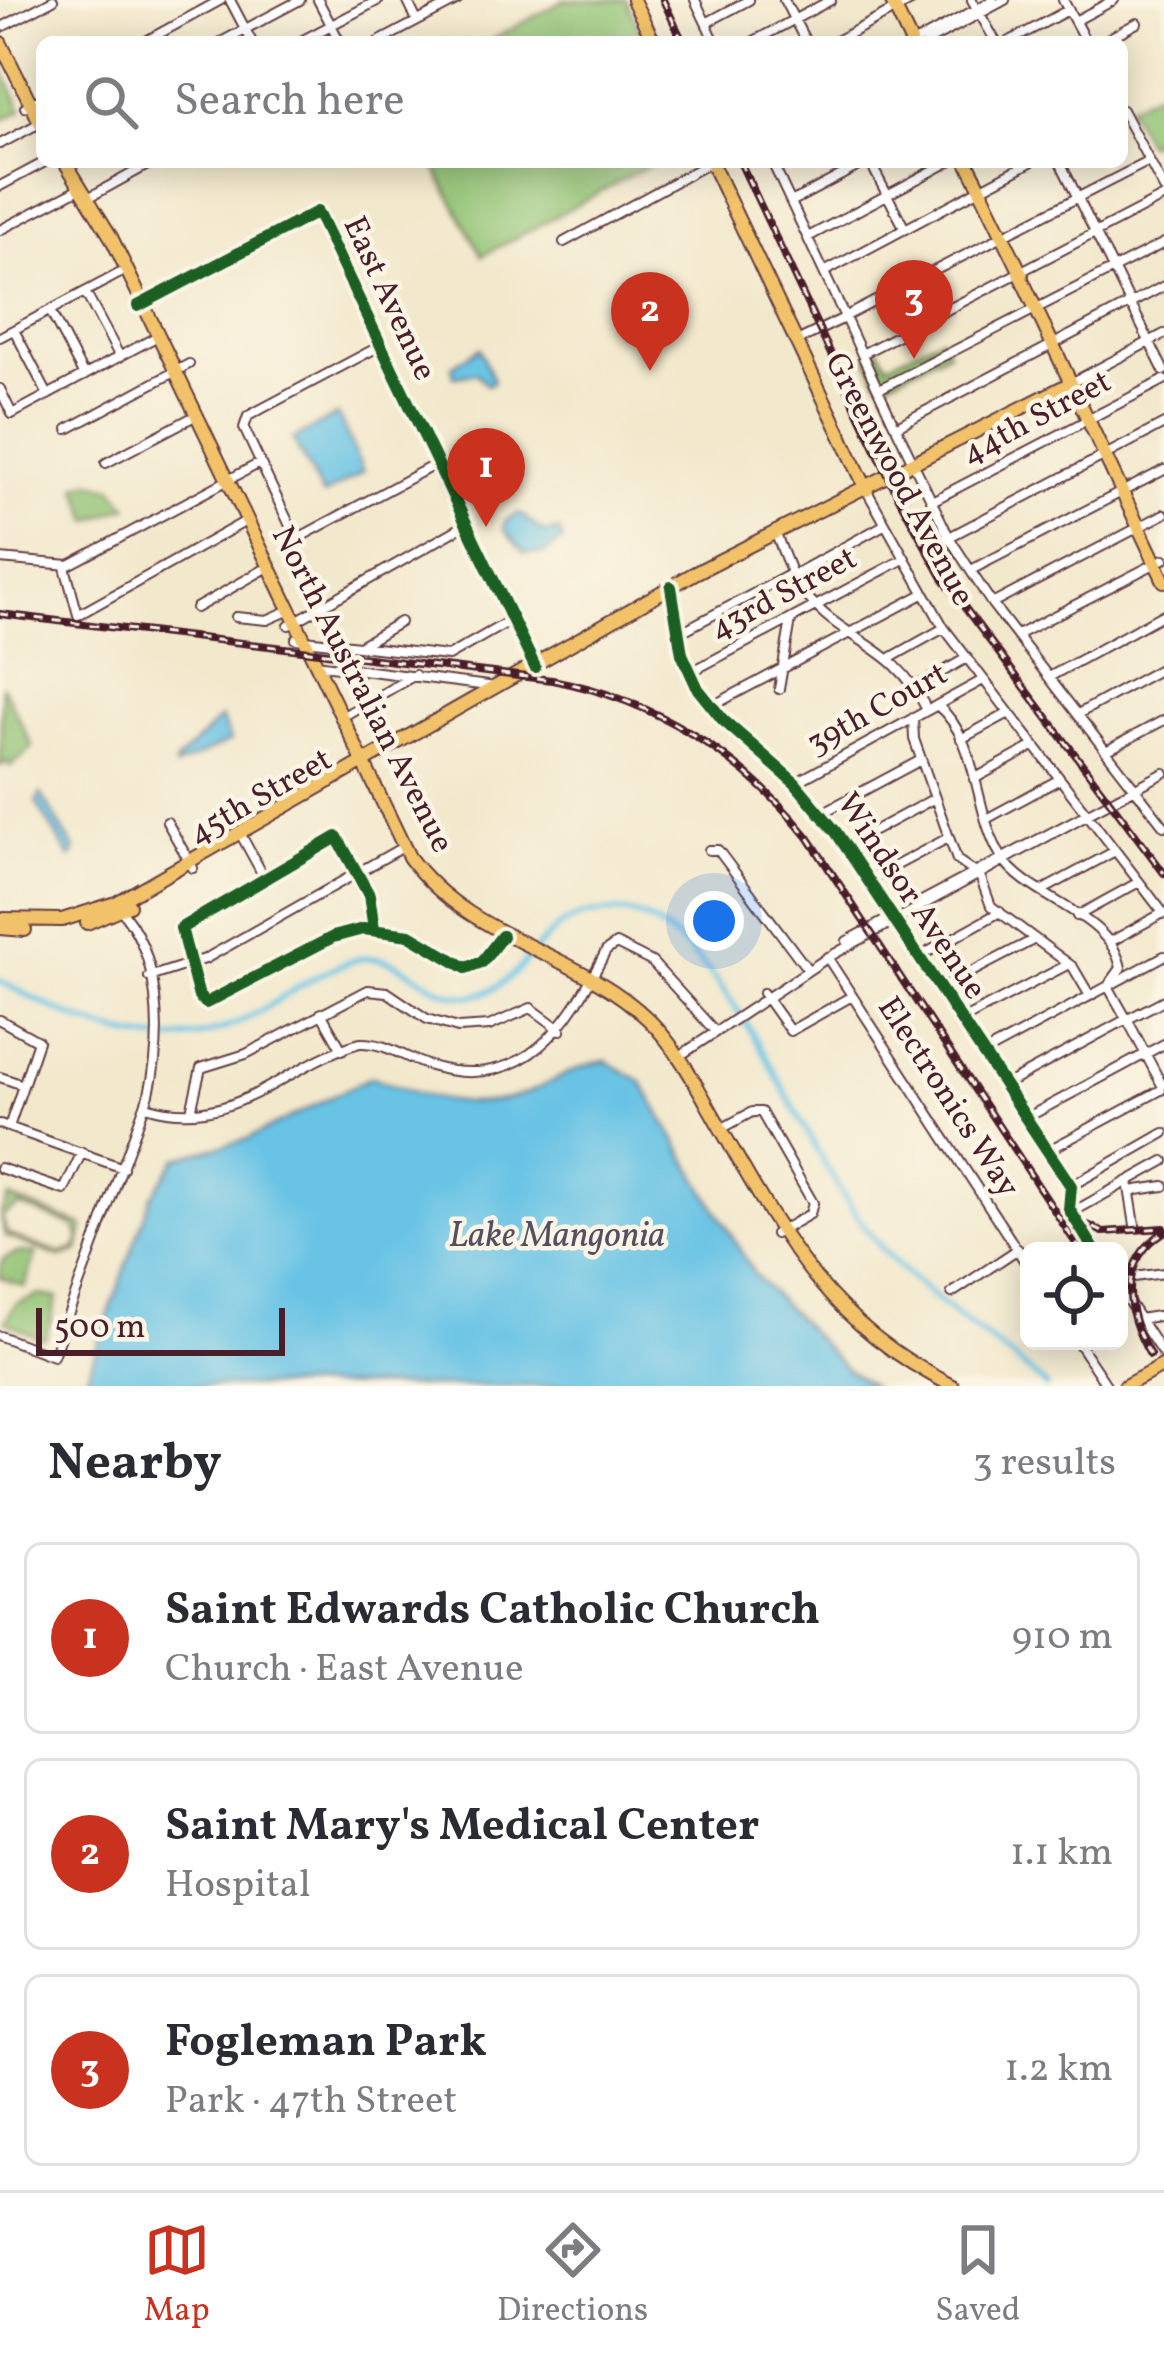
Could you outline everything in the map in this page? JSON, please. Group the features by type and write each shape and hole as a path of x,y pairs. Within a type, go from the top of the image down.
{"main road":[{"path":"634,0 650,36"},
{"path":"894,5 910,36"},
{"path":"0,42 32,103"},
{"path":"0,55 32,103"},
{"name":"North Australian Avenue","path":"68,168 109,238 400,849 430,890 501,939 590,982 638,1018 675,1056 806,1280 848,1326 940,1386"},
{"name":"Greenwood Avenue","path":"713,168 866,489"},
{"path":"970,168 1138,527 1159,561 1164,581"},
{"name":"North Australian Avenue","path":"173,373 224,481"},
{"name":"45th Street","path":"0,924 62,920 118,907 673,590 1071,383"},
{"name":"45th Street","path":"361,769 673,590 866,489"},
{"name":"North Australian Avenue","path":"243,522 273,583"},
{"name":"North Australian Avenue","path":"299,640 361,769"},
{"name":"45th Street","path":"118,907 156,873 191,865"},
{"name":"North Australian Avenue","path":"777,1233 851,1320 953,1386"},
{"path":"1125,1386 1164,1365"}],"street":[{"path":"0,28 53,0"},
{"path":"155,36 220,0"},
{"path":"230,0 249,36"},
{"path":"232,36 300,0"},
{"path":"318,0 337,36"},
{"path":"310,36 379,0"},
{"path":"406,0 417,21"},
{"path":"389,36 458,0"},
{"path":"695,0 712,36"},
{"path":"706,23 749,0"},
{"path":"784,0 803,36"},
{"path":"763,36 831,0"},
{"path":"845,36 894,5 913,0"},
{"path":"924,36 993,0"},
{"path":"936,36 976,8 1005,0"},
{"path":"1063,0 1083,36"},
{"path":"1075,21 1114,0"},
{"path":"976,8 992,36"},
{"path":"1019,36 1068,10"},
{"path":"1113,36 1137,23"},
{"path":"862,354 1164,193 1128,123"},
{"path":"0,144 36,130"},
{"path":"795,342 1164,160"},
{"path":"0,186 36,167"},
{"path":"0,230 139,168"},
{"path":"564,242 699,168"},
{"path":"778,168 949,537 992,604 1164,826"},
{"path":"791,202 856,168"},
{"path":"871,168 905,229"},
{"path":"808,237 938,168"},
{"path":"824,272 1020,168"},
{"path":"1062,168 1164,375"},
{"name":"East Avenue","path":"141,305 317,212 535,668"},
{"path":"879,389 1164,243"},
{"path":"0,337 124,271"},
{"path":"897,426 1164,286"},
{"path":"85,292 120,357"},
{"path":"50,311 84,376"},
{"path":"14,330 48,394"},
{"name":"45th Street","path":"1071,383 1164,334"},
{"path":"0,389 12,414 156,337"},
{"path":"380,346 244,422 259,461 300,536 436,464"},
{"path":"68,429 173,373"},
{"name":"44th Street","path":"932,501 1164,375"},
{"path":"106,463 191,418"},
{"path":"934,545 1164,424"},
{"path":"0,559 64,567 259,461"},
{"path":"971,570 1164,470"},
{"name":"Greenwood Avenue","path":"866,489 944,628 1164,914"},
{"path":"992,604 1164,514"},
{"path":"64,567 78,615 243,522"},
{"path":"236,616 289,620 467,524"},
{"path":"678,634 884,525"},
{"path":"777,537 792,574 814,607 847,634 892,656 932,708 954,721 998,846 1008,863 1110,942 1120,968 1108,986"},
{"name":"43rd Street","path":"689,673 902,560"},
{"path":"1017,635 1159,561"},
{"path":"196,608 263,570"},
{"name":"Windsor Avenue","path":"673,590 689,673 711,706 795,783 846,846 1071,1186"},
{"path":"711,706 922,594"},
{"path":"1049,677 1164,614"},
{"path":"299,640 448,656 513,619"},
{"path":"779,689 791,619"},
{"path":"361,645 400,622"},
{"path":"892,656 944,628"},
{"path":"919,685 968,658"},
{"path":"314,664 497,688"},
{"path":"1078,714 1164,667"},
{"path":"340,718 417,675"},
{"name":"39th Court","path":"795,783 983,680"},
{"path":"961,739 1009,713"},
{"path":"913,718 921,760 948,838 988,902 1069,964 1090,996"},
{"path":"1106,751 1164,720"},
{"path":"974,778 1034,746"},
{"path":"821,813 921,760"},
{"path":"1008,863 1164,773"},
{"path":"988,818 1060,779"},
{"path":"846,846 935,799"},
{"path":"675,1056 826,956 990,867 1008,863 1088,814"},
{"path":"167,822 191,865"},
{"path":"242,836 264,877"},
{"path":"374,929 372,903 344,841 335,837 182,926 200,999 209,1003 333,937 374,929 410,935 466,968 482,962 501,939"},
{"path":"868,880 948,838"},
{"path":"990,867 998,846"},
{"path":"149,976 193,965 400,849"},
{"path":"710,850 718,850 742,876 806,968"},
{"path":"1043,890 1115,851"},
{"path":"894,918 973,876"},
{"path":"1078,916 1139,882"},
{"path":"0,1336 53,1355 146,1106 157,1030 140,945 118,907"},
{"path":"118,907 149,976"},
{"path":"919,957 1000,912"},
{"path":"1110,942 1164,914"},
{"path":"941,988 1035,939"},
{"path":"140,945 140,956"},
{"path":"146,1106 190,1111 266,1092 342,1050 374,1043 429,1066 481,1070 528,1055 561,1030 610,947 628,947 673,981 713,1029"},
{"name":"Electronics Way","path":"826,956 1020,1252"},
{"path":"984,1053 1164,956"},
{"path":"962,1020 1069,964"},
{"path":"1047,1151 1163,1088 1108,986"},
{"path":"190,1111 202,1068 246,1054 356,993 376,990 449,1027 489,1026 531,1008 561,1030"},
{"path":"764,995 790,1030 852,996"},
{"path":"1005,1085 1164,1000"},
{"path":"321,1012 342,1050"},
{"path":"0,1020 38,1041 4,1126 123,1168"},
{"path":"1026,1118 1164,1044"},
{"path":"0,1077 23,1085"},
{"path":"718,1130 759,1111 783,1150 814,1208 777,1233"},
{"path":"1089,1242 1070,1213 1071,1186 1164,1133"},
{"path":"0,1168 64,1190 82,1152"},
{"path":"1070,1213 1129,1186 1164,1161"},
{"path":"1129,1186 1164,1186"},
{"path":"1129,1186 1135,1225"},
{"path":"952,1293 1018,1249"},
{"path":"1128,1281 1164,1273"},
{"path":"1128,1299 1164,1356"},
{"path":"1139,1318 1164,1315"},
{"path":"1083,1350 1107,1386"}],"green space":[{"path":"565,0 626,0 643,36 499,36"},
{"path":"0,63 22,110 0,121"},
{"path":"1164,87 1164,135 1147,144 1128,106"},
{"path":"435,168 644,168 482,256"},
{"path":"941,337 948,351 887,382 878,380 867,358 879,349 888,364"},
{"path":"91,482 112,487 128,506 90,521 77,486"},
{"path":"2,685 33,747 11,767 7,762 0,766"},
{"path":"9,1198 84,1226 79,1251 60,1257 5,1236 0,1213","holes":["20,1206 74,1226 80,1237 76,1249 60,1254 7,1234 2,1216"]},
{"path":"20,1252 36,1253 25,1287 0,1277 3,1259"},
{"path":"40,1295 57,1298 41,1339 5,1321 16,1304"}],"water":[{"path":"480,348 493,381 487,385 476,373 454,376 452,366"},
{"path":"338,415 363,472 323,496 293,439"},
{"path":"519,513 544,533 559,531 563,541 543,554 524,553 504,529 505,521"},
{"path":"221,718 230,741 175,767 176,762"},
{"path":"41,794 75,850 70,858 36,802"},
{"name":"Lake Mangonia","path":"606,1061 641,1081 754,1274 845,1368 872,1386 77,1386 86,1378 151,1197 177,1158 248,1139 371,1077 429,1097 486,1103 527,1093"}],"waterway":[{"path":"0,981 93,1025 155,1039 187,1038 255,1014 319,975 359,959 392,963 451,994 484,993 514,973 563,924 599,913 639,916 681,943 714,978 745,1022 857,1216 886,1253 923,1289 1046,1386"}],"railway":[{"path":"663,0 680,36"},
{"path":"743,168 898,496 944,580 1164,873"},
{"path":"0,614 552,680 626,701 694,735 755,781 808,837 1075,1242"},
{"path":"1061,1213 1103,1232 1164,1228"},
{"path":"1150,1355 1135,1322 1130,1289 1138,1258 1164,1232"}],"cycle path":[{"path":"138,306 317,212 535,667"},
{"path":"671,587 682,654 698,689 723,720 795,783 836,832 1071,1186 1069,1209 1089,1242"},
{"path":"374,929 369,895 337,837 181,928 199,997 206,1003 333,937 363,929 410,935 466,968 482,962 502,936"}],"place":[{"name":"Fogleman Park","path":"914,359"},
{"name":"Saint Mary's Medical Center","path":"650,371"},
{"name":"Saint Edwards Catholic Church","path":"486,527"}]}
